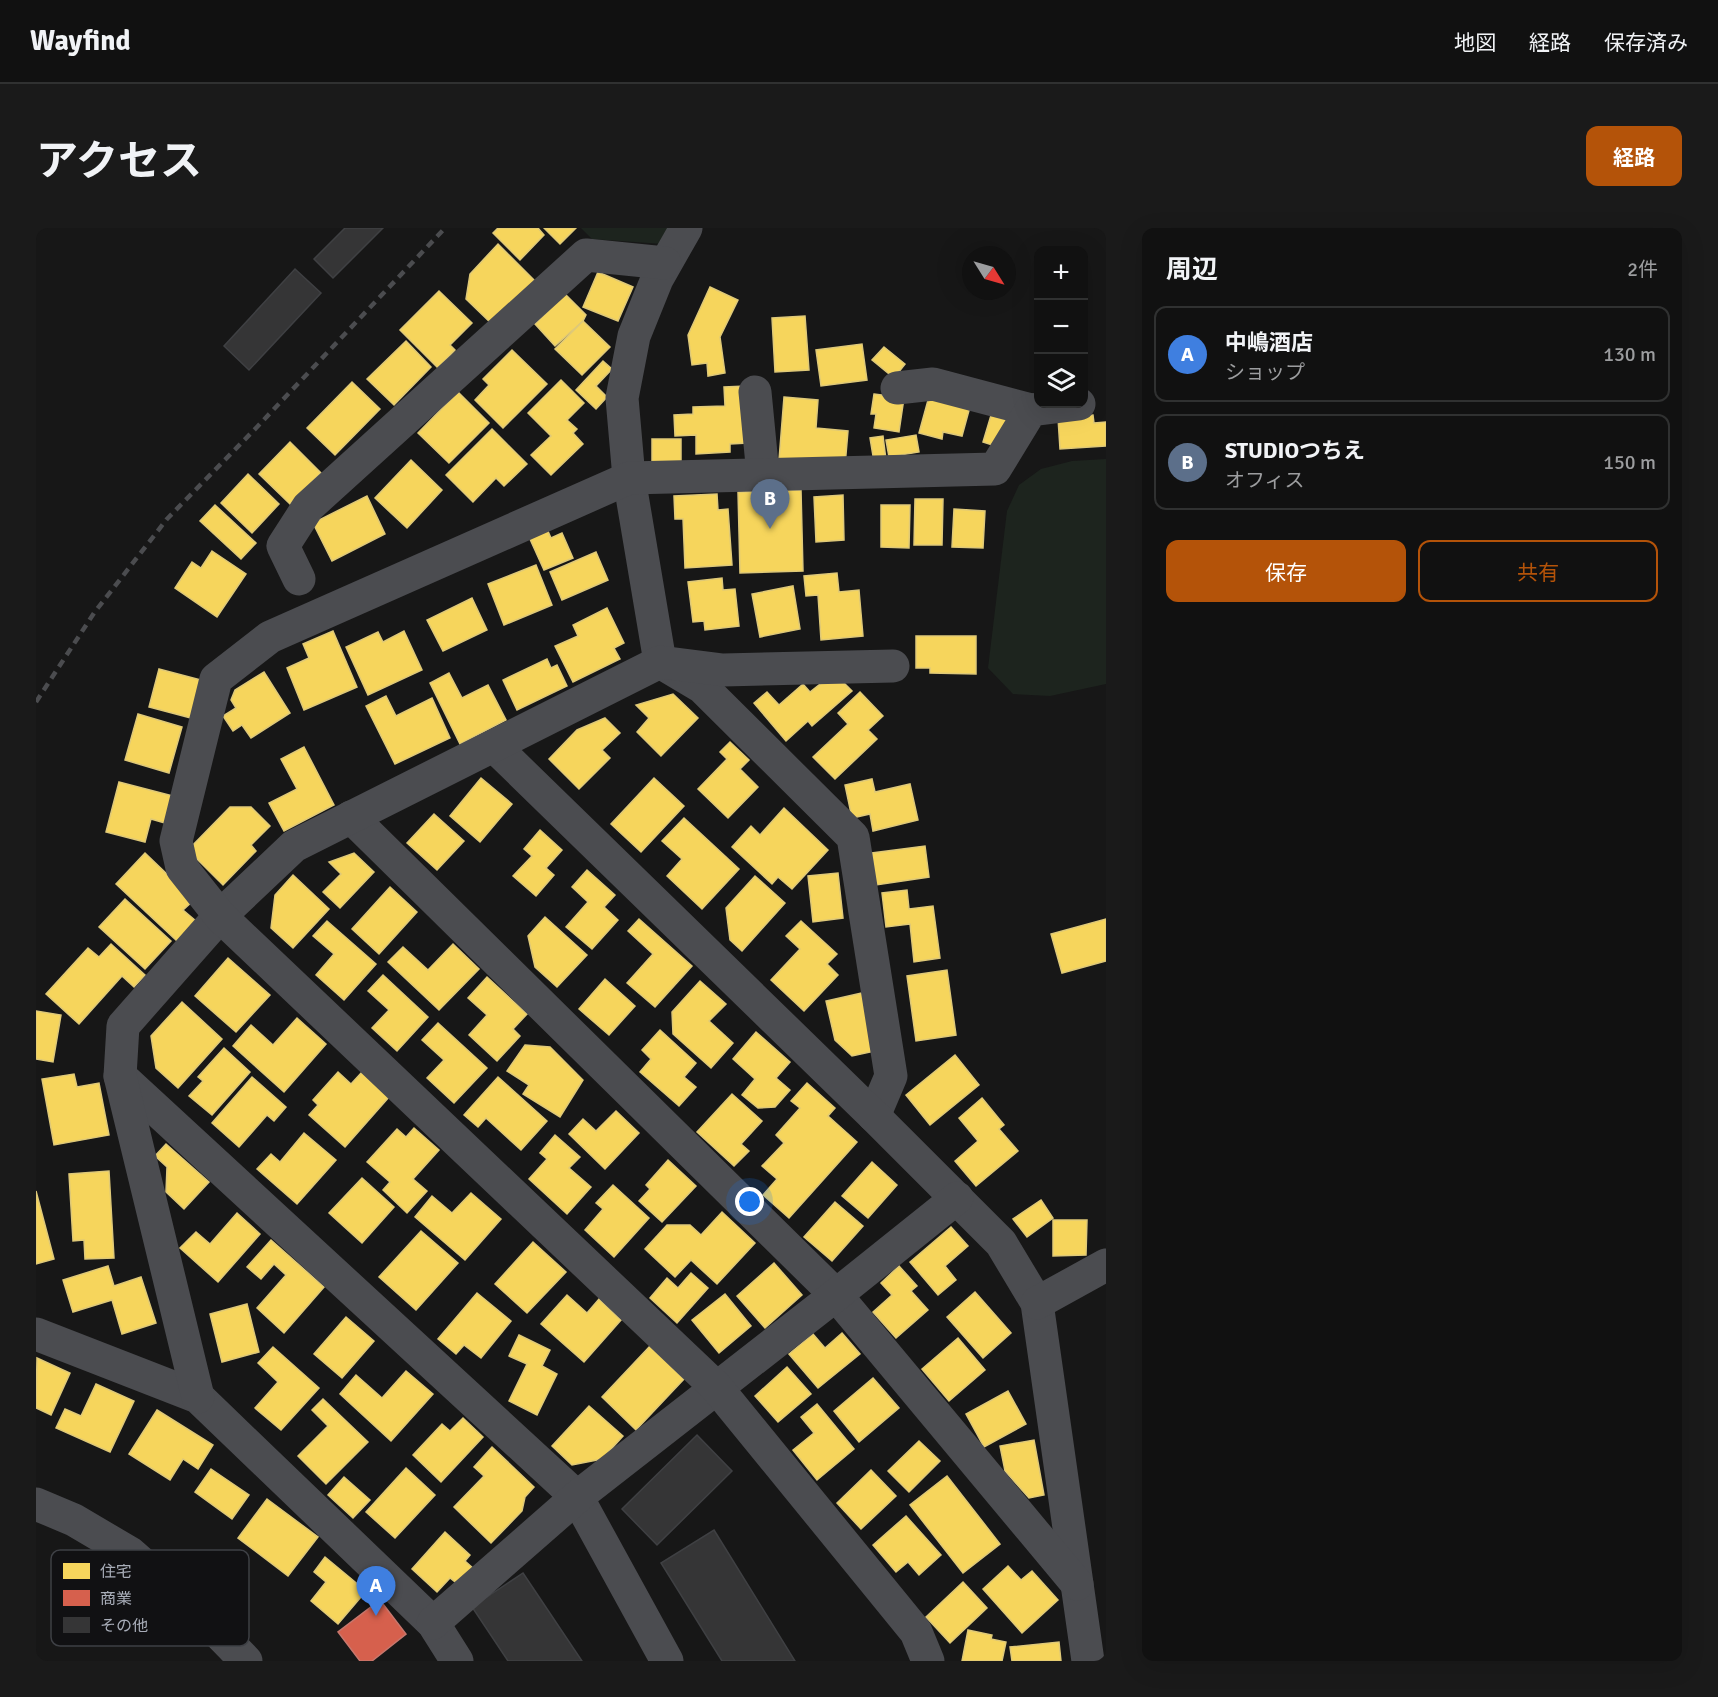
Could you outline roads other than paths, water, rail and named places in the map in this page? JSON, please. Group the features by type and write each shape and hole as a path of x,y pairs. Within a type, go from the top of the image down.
{"street":[{"path":"686,228 665,263 634,336 622,398 629,478 660,662 702,687 853,837 891,1076 874,1116"},
{"path":"299,579 283,546 308,507 586,255 665,263"},
{"path":"897,388 933,384 1031,411 1050,408"},
{"path":"755,392 763,475"},
{"path":"1088,402 1106,400"},
{"path":"928,1661 916,1632 717,1388 220,916 182,868 176,841 216,679 270,637 629,478 995,469 1031,411"},
{"path":"198,1397 120,1076 123,1026 220,916 294,846 660,662 723,670 893,666"},
{"path":"494,746 1001,1243 1037,1303 1088,1661"},
{"path":"351,817 836,1295 1077,1584"},
{"path":"120,1076 578,1497 667,1661"},
{"path":"433,1623 578,1497 957,1198"},
{"path":"1037,1303 1106,1265"},
{"path":"36,1334 198,1397 433,1623 458,1661"},
{"path":"36,1504 74,1520 126,1550"},
{"path":"231,1646 246,1661"}],"railway":[{"path":"36,702 94,613 167,519 445,228"}],"place":[{"name":"STUDIOつちえ","path":"770,529"},
{"name":"中嶋酒店","path":"376,1616"}]}
